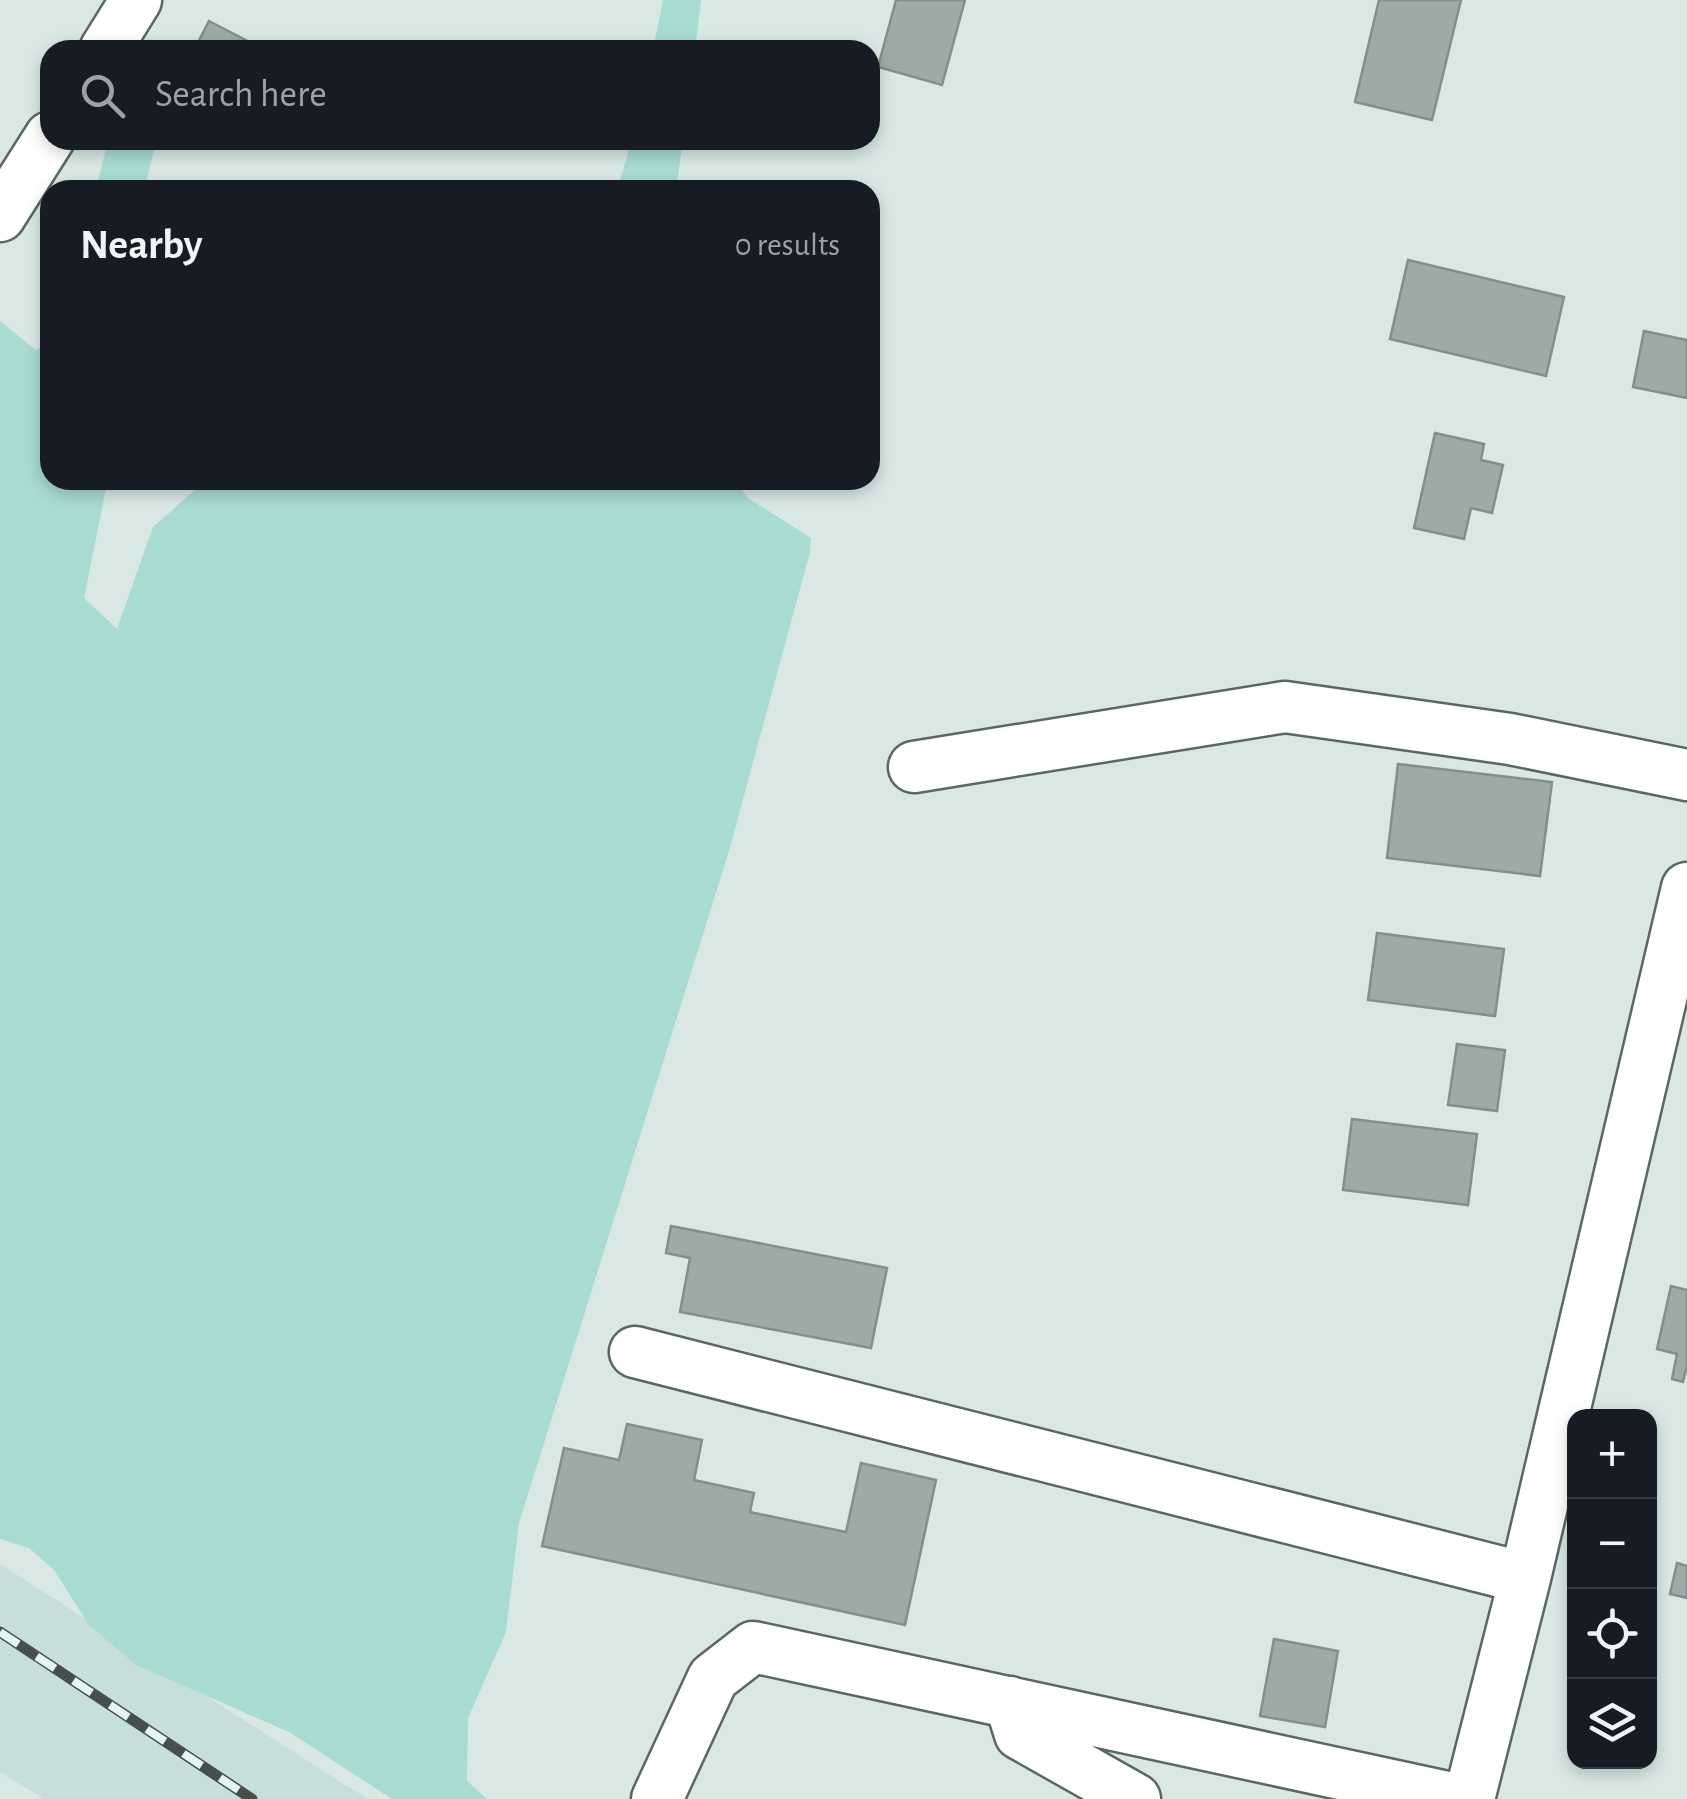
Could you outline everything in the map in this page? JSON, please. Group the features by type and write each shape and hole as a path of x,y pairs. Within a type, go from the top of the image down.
{"street":[{"path":"111,40 136,0"},
{"path":"0,216 42,150"},
{"path":"914,767 1285,707 1510,739 1687,775"},
{"path":"1469,1799 1525,1578 1687,888"},
{"path":"635,1352 1525,1578"},
{"path":"657,1799 713,1678 752,1646 1456,1799"},
{"path":"1010,1702 1020,1734 1135,1799"}],"shaded area":[{"path":"0,1564 369,1799 44,1799 0,1772"}],"green space":[{"path":"663,0 701,0 696,40 655,40"},
{"path":"106,150 154,150 147,180 98,180"},
{"path":"629,150 682,150 677,180 620,180"},
{"path":"0,321 36,350 40,348 40,490 106,490 84,598 117,629 153,527 195,490 742,490 748,498 811,538 729,851 519,1523 506,1632 468,1718 467,1781 487,1799 392,1799 289,1732 136,1665 89,1625 54,1570 29,1548 0,1539"}],"building":[{"path":"896,0 965,0 942,85 880,68"},
{"path":"1379,0 1461,0 1432,120 1355,102"},
{"path":"209,21 246,40 199,40"},
{"path":"1408,260 1564,297 1546,376 1390,339"},
{"path":"1644,331 1687,340 1687,398 1633,387"},
{"path":"1435,433 1484,444 1481,460 1503,465 1492,513 1471,508 1464,539 1414,528"},
{"path":"1398,764 1552,782 1540,876 1387,858"},
{"path":"1377,933 1504,949 1495,1016 1368,1000"},
{"path":"1457,1044 1505,1050 1497,1111 1448,1105"},
{"path":"1352,1119 1477,1134 1468,1205 1343,1190"},
{"path":"671,1226 887,1268 871,1348 680,1312 690,1258 666,1253"},
{"path":"1671,1286 1687,1290 1687,1366 1683,1382 1672,1379 1677,1354 1657,1349"},
{"path":"627,1424 702,1440 694,1480 754,1493 750,1512 846,1532 861,1463 936,1480 905,1625 542,1546 564,1448 619,1460"},
{"path":"1677,1563 1687,1566 1687,1598 1670,1594"},
{"path":"1274,1639 1338,1651 1325,1727 1260,1716"}],"railway":[{"path":"0,1632 252,1799"}]}
